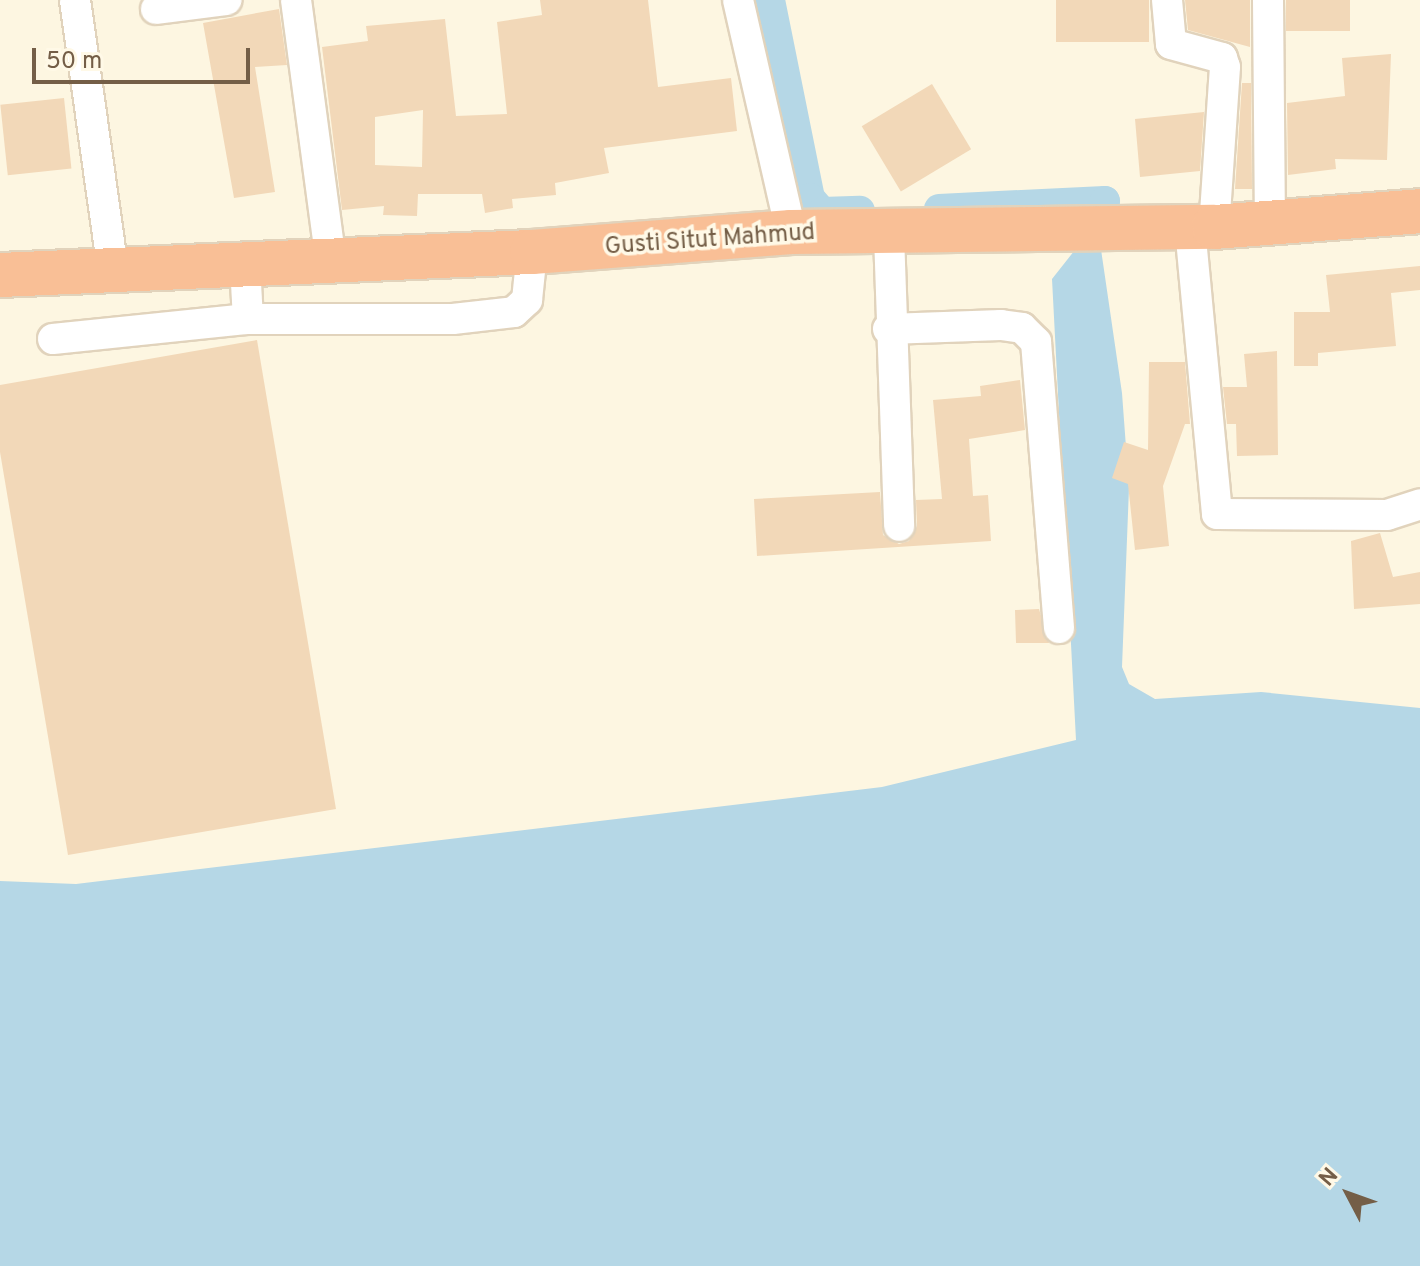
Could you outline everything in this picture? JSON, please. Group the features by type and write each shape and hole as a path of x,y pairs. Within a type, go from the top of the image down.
{"highway":[{"name":"Gusti Situt Mahmud","path":"0,275 532,252 791,232 889,235 1063,233 1186,228 1420,211"}],"street":[{"path":"75,0 113,269"},
{"path":"156,9 226,0"},
{"path":"296,0 331,262"},
{"path":"738,0 791,232"},
{"path":"1167,0 1171,44 1222,58 1225,67 1186,228 1217,514 1387,515 1420,504"},
{"path":"1268,0 1270,222"},
{"path":"889,235 888,329 899,526"},
{"path":"53,339 248,319 453,319 514,312 527,300 532,252"},
{"path":"245,265 248,319"},
{"path":"888,329 1001,325 1022,328 1036,342 1059,628"}],"water":[{"path":"1097,222 1122,393 1129,488 1122,667 1129,684 1155,699 1261,692 1420,708 1420,1266 0,1266 0,881 76,884 882,787 1076,740 1052,279"}],"building":[{"path":"540,0 648,0 658,87 731,78 737,131 604,148 609,173 555,183 556,195 512,199 513,208 485,213 482,194 418,194 417,216 383,215 384,206 342,210 322,47 368,41 366,26 445,19 456,116 507,114 497,22 542,15","holes":["423,110 422,167 375,165 375,117"]},
{"path":"1056,0 1149,0 1149,42 1056,42"},
{"path":"1185,0 1250,0 1250,47 1188,30"},
{"path":"1286,0 1350,0 1350,31 1286,31"},
{"path":"279,9 287,65 255,67 275,192 234,198 203,23"},
{"path":"1391,54 1387,160 1335,159 1336,169 1288,175 1287,103 1345,96 1342,58"},
{"path":"1242,83 1251,83 1252,189 1235,189"},
{"path":"932,84 971,149 901,191 862,126"},
{"path":"64,98 71,169 8,175 0,105"},
{"path":"1204,112 1200,171 1140,177 1135,119"},
{"path":"1420,266 1420,290 1391,293 1396,346 1318,353 1318,366 1294,366 1294,312 1330,312 1326,275"},
{"path":"257,340 336,809 68,855 0,452 0,385"},
{"path":"1277,351 1278,455 1237,456 1236,424 1227,424 1223,387 1247,387 1244,354"},
{"path":"1149,362 1185,362 1190,424 1185,424 1163,486 1169,546 1135,550 1128,484 1112,478 1124,442 1148,450"},
{"path":"1020,380 1025,430 969,439 973,496 988,495 991,541 757,556 754,499 880,492 883,535 899,544 909,541 917,526 916,500 942,499 933,400 981,396 980,386"},
{"path":"1380,533 1393,577 1420,572 1420,604 1354,609 1351,541"},
{"path":"1039,609 1049,643 1016,643 1015,610"}],"waterway":[{"path":"770,0 810,198 822,212 860,211"},
{"path":"939,209 1105,201 1097,222"}]}
